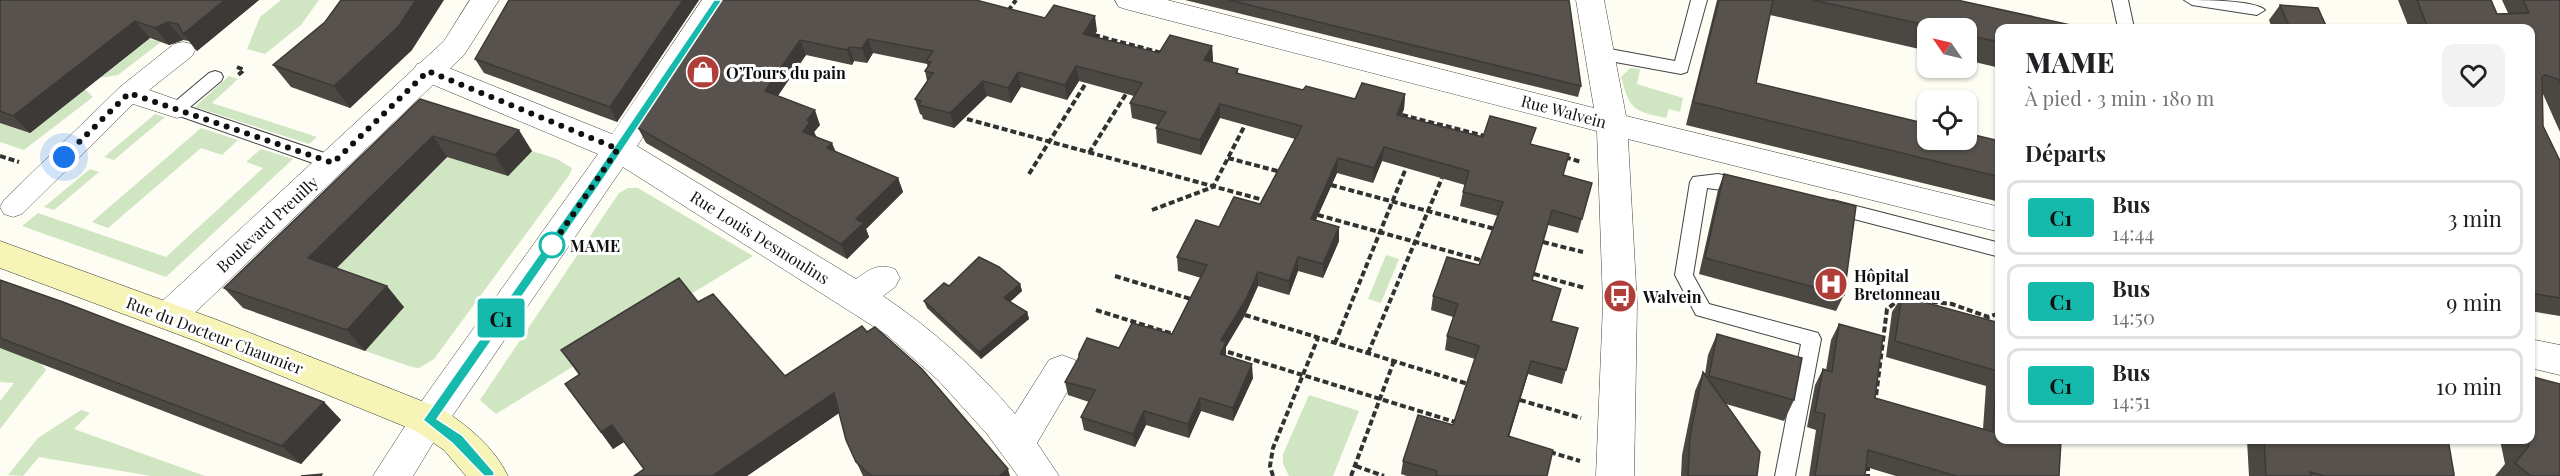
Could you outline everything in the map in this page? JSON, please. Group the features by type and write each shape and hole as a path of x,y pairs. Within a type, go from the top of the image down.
{"main road":[{"name":"Rue du Docteur Chaumier","path":"0,254 169,316 429,420 457,439 489,476"}],"street":[{"name":"Boulevard Preuilly","path":"169,316 454,48 485,0"},
{"path":"392,476 618,149 717,0"},
{"name":"Rue Walvein","path":"1129,0 1612,124 1995,219"},
{"path":"1590,0 1612,124 1620,298 1615,474"},
{"path":"13,207 129,93 183,50"},
{"name":"Rue Louis Desmoulins","path":"428,71 618,149 870,287 899,325 951,370 1017,444 1040,476"},
{"path":"129,93 177,109"},
{"path":"2535,354 2560,360"},
{"path":"1017,444 1062,370"}],"lane":[{"path":"1599,53 1681,68 1699,0"},
{"path":"2120,0 2125,24"},
{"path":"2192,0 2257,10"},
{"path":"177,109 215,77"},
{"path":"177,109 333,163"},
{"path":"1761,190 1718,180 1699,182 1684,275 1703,310 1810,339 1785,476"},
{"path":"1817,203 1995,249"}],"path":[{"path":"1016,0 1007,12 1019,15"},
{"path":"1094,35 1168,55"},
{"path":"1110,47 1114,41"},
{"path":"1147,57 1151,50"},
{"path":"1029,174 1086,83"},
{"path":"1089,153 1126,93"},
{"path":"1402,115 1485,136"},
{"path":"968,120 1271,202"},
{"path":"1423,129 1425,122"},
{"path":"1152,210 1213,187 1245,125"},
{"path":"1460,138 1463,131"},
{"path":"1562,157 1614,170"},
{"path":"1228,158 1285,173"},
{"path":"1335,343 1406,168"},
{"path":"1368,353 1442,178"},
{"path":"1331,185 1495,229"},
{"path":"1318,215 1484,261"},
{"path":"1534,274 1620,298"},
{"path":"1115,276 1197,301"},
{"path":"1874,415 1887,309 1899,300 1942,301 1970,307 1988,317 1995,315"},
{"path":"1096,310 1179,336"},
{"path":"1245,315 1468,384"},
{"path":"1273,476 1270,466 1273,448 1318,338"},
{"path":"1228,352 1455,422"},
{"path":"1351,476 1394,361"},
{"path":"1520,400 1616,429"},
{"path":"1540,449 1615,474"},
{"path":"1868,462 1868,476"},
{"path":"1356,466 1384,476"}],"green space":[{"path":"281,0 319,0 301,25 265,54 247,49 260,17"},
{"path":"149,39 161,42 118,75 100,78"},
{"path":"1630,68 1640,69 1637,84 1683,98 1680,112 1669,109 1666,118 1640,111 1634,107 1630,103 1621,77"},
{"path":"229,76 238,79 212,103 317,137 309,144 195,107"},
{"path":"85,89 93,97 24,150 0,142 0,123 30,133"},
{"path":"155,114 165,117 114,160 104,157"},
{"path":"201,128 238,140 222,155 201,148 108,228 92,222"},
{"path":"261,149 293,159 166,277 22,226 38,213 166,257 263,168 246,162"},
{"path":"532,151 557,159 572,168 570,174 434,359 419,368 365,351 403,307 326,279 447,157 508,176"},
{"path":"90,169 99,172 54,210 44,207"},
{"path":"628,188 638,188 753,256 496,414 480,400 619,193"},
{"path":"1386,255 1399,259 1381,303 1368,299"},
{"path":"0,347 40,362 46,370 0,429 0,401 14,383 0,382"},
{"path":"1309,395 1359,411 1333,476 1289,476 1283,464 1283,454"},
{"path":"81,410 90,413 74,429 205,476 151,476 39,457 23,476 8,475 38,438"}],"building":[{"path":"0,0 225,0 183,34 178,24 168,22 155,28 135,21 13,116 0,111"},
{"path":"341,0 416,0 398,27 334,86 273,65 325,22"},
{"path":"509,0 683,0 610,107 475,59"},
{"path":"716,0 976,0 1045,18 1054,5 1095,16 1083,34 1159,53 1170,35 1212,46 1204,60 1238,69 1236,73 1303,90 1306,86 1355,99 1362,83 1405,94 1397,115 1483,137 1490,116 1536,128 1530,144 1569,154 1563,175 1592,183 1582,219 1552,210 1532,280 1561,289 1551,321 1578,328 1566,370 1531,361 1508,436 1553,450 1547,476 1436,476 1437,471 1403,461 1418,415 1453,425 1479,346 1447,336 1458,304 1433,296 1447,257 1479,265 1503,202 1463,192 1469,171 1384,147 1374,168 1338,158 1311,219 1339,227 1323,264 1298,257 1289,281 1258,272 1245,301 1221,340 1226,342 1220,354 1252,364 1233,408 1200,398 1188,424 1144,411 1133,434 1081,417 1095,390 1065,382 1087,338 1119,348 1132,323 1172,334 1207,265 1177,257 1196,220 1219,227 1234,197 1260,204 1302,126 1220,104 1200,140 1156,128 1166,112 1130,103 1142,83 1076,66 1065,85 1018,72 1008,88 983,81 950,113 919,105 921,101 915,99 933,73 925,71 931,62 926,61 933,51 868,39 862,48 849,47 847,50 800,40 765,91 815,110 807,120 810,122 803,132 832,143 827,148 898,178 856,219 864,223 841,244 638,128 639,121"},
{"path":"1229,0 1569,0 1581,86 1400,42"},
{"path":"1719,0 1773,0 1756,83 1917,121 1917,150 1977,150 1977,136 1995,140 1995,176 1693,102"},
{"path":"1813,0 1957,0 2066,24 1995,24 1995,41 1977,37 1977,18 1917,18 1917,23"},
{"path":"2417,0 2491,0 2497,14 2529,13 2523,0 2560,0 2560,83 2558,79 2545,75 2542,77 2543,126 2560,161 2560,298 2535,294 2535,24 2426,24"},
{"path":"2280,5 2318,8 2325,24 2288,24"},
{"path":"420,99 519,130 495,155 433,136 308,258 387,286 347,330 224,288"},
{"path":"1724,174 1856,206 1844,295 1705,258"},
{"path":"979,257 999,267 1020,284 1004,298 1027,312 979,352 924,301 944,283 949,286"},
{"path":"679,278 698,302 713,294 785,376 862,326 867,332 875,327 922,369 1008,469 999,476 872,476 856,462 846,440 834,393 712,476 634,476 644,469 612,425 601,432 565,384 580,374 561,350"},
{"path":"0,280 324,402 282,446 0,338"},
{"path":"1902,296 1995,322 1995,370 1895,341"},
{"path":"1839,324 1883,336 1875,398 1993,432 1995,402 1995,444 2061,444 2059,476 1956,476 1868,450 1865,476 1815,476 1825,414 1815,412 1823,369 1832,372"},
{"path":"1717,334 1802,358 1794,400 1709,376"},
{"path":"1703,372 1760,452 1757,476 1688,476 1690,436"},
{"path":"2535,377 2560,384 2560,476 2531,476 2515,463 2529,444 2535,444"},
{"path":"2264,444 2448,444 2454,476 2325,476 2310,472 2311,476 2266,476"}],"bus line":[{"name":"C1","path":"489,476 457,439 429,420 598,178 717,0"}],"place":[{"name":"O’Tours du pain","path":"703,72"},
{"name":"MAME","path":"552,245"},
{"name":"Hôpital Bretonneau","path":"1831,284"},
{"name":"Walvein","path":"1620,296"}],"route":[{"path":"64,157 129,93 333,163 428,71 618,149 552,245"}]}
